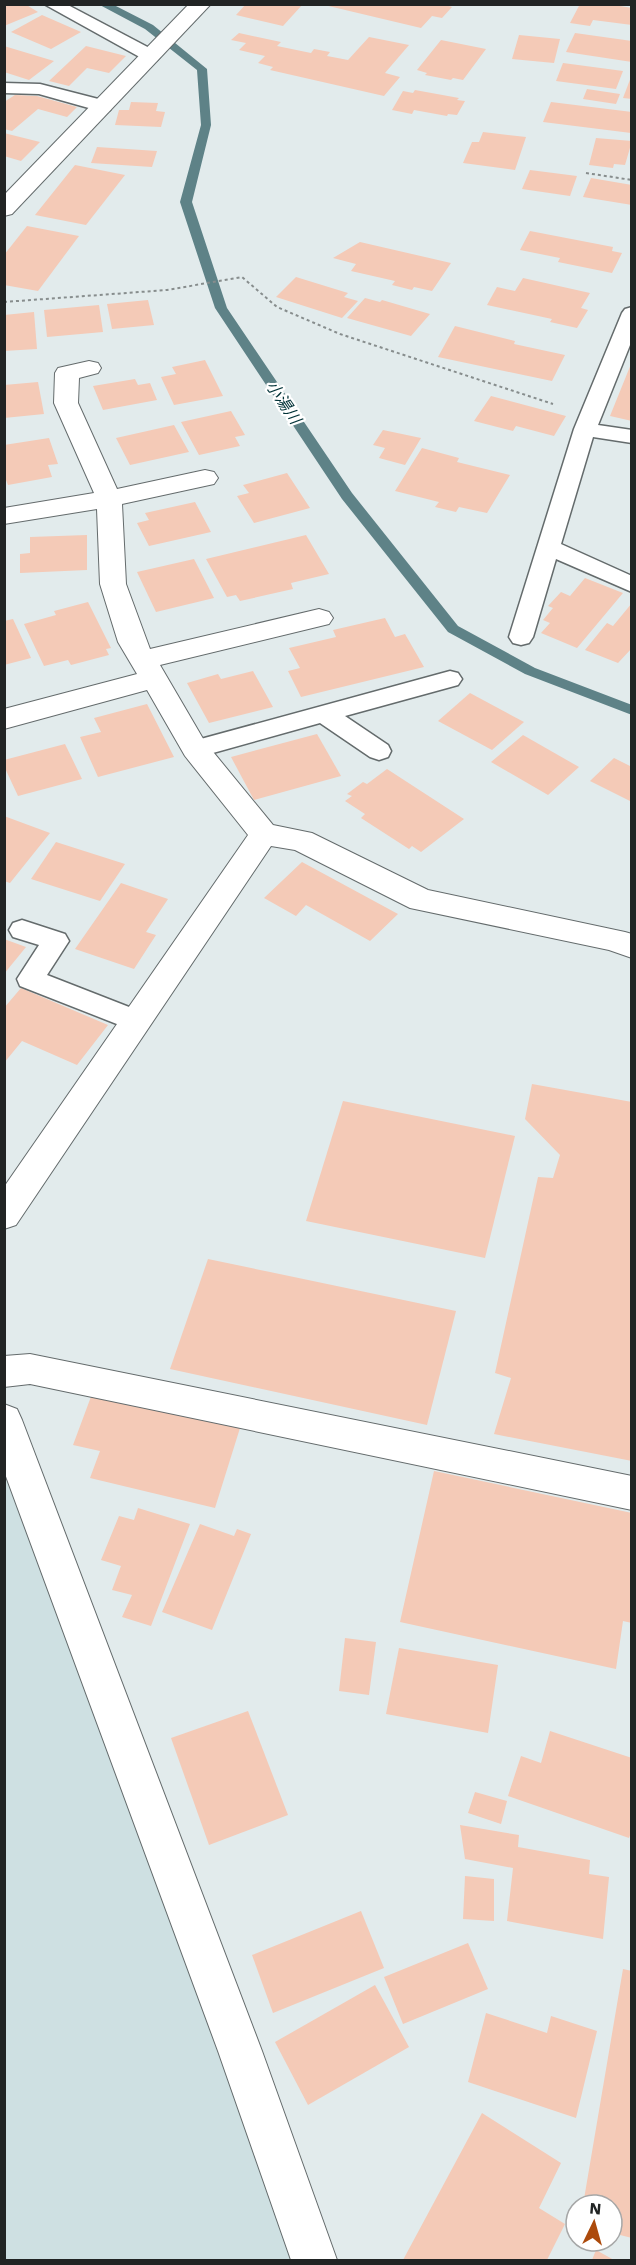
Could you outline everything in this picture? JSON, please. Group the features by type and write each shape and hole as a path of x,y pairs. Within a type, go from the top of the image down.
{"street":[{"path":"4,209 201,4"},
{"path":"89,368 67,373 66,403 109,500 113,584 132,642 195,749 264,834 302,841 421,900 614,940 632,947"},
{"path":"4,516 109,500 205,478"},
{"path":"4,719 149,670 319,618"},
{"path":"4,1215 264,834"},
{"path":"4,1372 30,1370 632,1493"},
{"path":"4,1420 236,2040 309,2259"}],"lane":[{"path":"52,4 153,54"},
{"path":"4,88 40,89 103,106"},
{"path":"521,637 589,423 632,313"},
{"path":"589,423 632,437"},
{"path":"549,547 632,585"},
{"path":"195,749 450,679"},
{"path":"324,714 379,751"},
{"path":"22,930 56,941 30,980 137,1021"}],"path":[{"path":"586,173 632,180"},
{"path":"4,302 187,287 242,277 277,307 340,334 589,423"}],"shaded area":[{"path":"4,1418 311,2256 303,2260 5,2260"}],"building":[{"path":"4,4 25,4 38,12 4,26"},
{"path":"246,4 303,4 283,26 236,15"},
{"path":"320,4 442,4 452,7 442,18 432,16 421,28"},
{"path":"580,4 609,4 632,8 632,25 593,20 590,26 570,23"},
{"path":"42,15 81,32 51,49 11,32"},
{"path":"239,33 281,42 277,46 311,53 314,49 330,52 327,56 348,60 369,37 409,45 385,73 400,77 384,96 270,70 273,67 258,63 265,56 239,50 246,43 231,40"},
{"path":"575,33 632,41 632,62 566,52"},
{"path":"519,35 560,39 554,63 512,59"},
{"path":"441,40 486,49 463,80 425,75 427,73 417,70"},
{"path":"4,46 54,61 29,80 4,72"},
{"path":"86,46 126,56 109,73 87,68 69,86 49,81"},
{"path":"563,63 623,71 616,89 556,81"},
{"path":"631,77 632,99 623,98"},
{"path":"587,89 620,94 616,104 583,99"},
{"path":"415,90 465,101 457,115 448,114 447,116 414,110 412,114 392,110 403,91 413,93"},
{"path":"15,95 37,96 77,107 67,117 38,109 12,131 4,129 4,102"},
{"path":"131,102 158,103 156,111 165,112 161,127 115,125 119,110 129,110"},
{"path":"551,102 632,112 631,133 543,122"},
{"path":"483,132 526,137 515,170 463,163 472,142 479,142"},
{"path":"4,133 40,142 21,161 4,156"},
{"path":"596,138 632,141 625,165 614,164 613,168 589,165"},
{"path":"97,147 157,151 152,167 91,163"},
{"path":"75,165 125,175 86,225 35,215"},
{"path":"530,170 577,176 570,196 522,189"},
{"path":"591,178 632,185 632,205 583,197"},
{"path":"27,226 79,236 38,291 4,285 4,255"},
{"path":"530,231 613,247 612,251 622,253 612,273 558,262 560,258 520,250"},
{"path":"360,242 451,263 432,291 414,287 412,290 392,285 395,281 351,271 356,264 333,258"},
{"path":"296,277 348,293 344,297 358,301 342,318 276,297"},
{"path":"523,278 590,293 581,308 588,310 577,328 550,322 552,319 487,305 497,287 515,291"},
{"path":"365,298 380,302 382,300 430,314 411,336 347,318"},
{"path":"148,300 154,325 112,329 107,304"},
{"path":"99,305 103,332 47,337 44,310"},
{"path":"34,312 37,349 4,351 4,315"},
{"path":"455,326 515,341 514,344 565,355 552,381 438,357"},
{"path":"205,360 223,396 174,405 161,377 176,374 172,367"},
{"path":"631,364 632,421 610,416"},
{"path":"135,379 138,385 150,383 157,400 103,410 93,386"},
{"path":"38,382 44,414 4,418 4,385"},
{"path":"491,396 566,416 554,436 516,426 513,431 474,421"},
{"path":"231,411 245,435 235,437 240,446 199,455 181,422"},
{"path":"174,425 189,452 130,465 116,438"},
{"path":"383,430 421,438 405,465 379,458 385,448 373,445"},
{"path":"49,438 58,464 48,465 52,477 8,485 4,475 4,445"},
{"path":"422,448 459,458 457,462 510,475 487,513 459,507 456,512 435,507 439,502 395,491"},
{"path":"287,473 310,508 254,523 237,496 249,493 243,485"},
{"path":"195,502 211,532 149,546 137,523 149,520 145,513"},
{"path":"87,535 87,570 20,573 20,554 30,553 30,537"},
{"path":"306,535 329,574 291,583 293,589 240,601 236,595 227,597 206,559"},
{"path":"194,559 214,598 156,612 137,572"},
{"path":"585,578 623,593 577,648 541,633 550,623 543,620 553,608 548,606 561,592 570,596"},
{"path":"88,602 111,648 106,649 109,655 71,665 68,660 44,666 24,624 56,615 54,611"},
{"path":"632,603 632,648 618,663 585,650 607,623 613,626"},
{"path":"385,618 395,637 405,634 424,667 301,697 288,671 300,668 289,648 336,637 333,630"},
{"path":"13,619 31,658 4,665 4,621"},
{"path":"253,671 273,707 209,723 187,683 218,674 221,679"},
{"path":"470,693 524,722 492,750 438,721"},
{"path":"147,704 174,757 98,777 80,737 101,732 94,718"},
{"path":"317,734 341,776 254,800 231,757"},
{"path":"523,735 579,767 548,795 491,762"},
{"path":"65,744 82,779 18,796 4,766 4,760"},
{"path":"614,758 632,767 632,802 590,781"},
{"path":"387,769 464,819 421,852 412,846 409,849 361,818 365,814 345,801 352,796 347,794 363,782 367,784"},
{"path":"4,816 50,833 10,883 4,881"},
{"path":"56,842 125,864 100,901 31,879"},
{"path":"302,862 398,914 370,941 306,905 296,916 264,898"},
{"path":"121,883 168,899 146,932 156,935 134,969 75,949"},
{"path":"4,939 26,947 4,974"},
{"path":"21,988 108,1025 77,1065 22,1041 4,1063 4,1008"},
{"path":"532,1084 632,1102 632,1461 494,1434 511,1378 495,1373 538,1177 553,1178 560,1155 525,1119"},
{"path":"343,1101 515,1136 485,1258 306,1221"},
{"path":"208,1259 456,1311 427,1425 170,1369"},
{"path":"92,1394 240,1428 215,1508 90,1478 100,1451 73,1445"},
{"path":"434,1471 632,1513 632,1623 623,1621 616,1669 400,1622"},
{"path":"138,1508 190,1524 151,1626 122,1617 132,1595 112,1590 121,1566 101,1560 119,1516 134,1520"},
{"path":"200,1524 234,1536 237,1529 251,1534 212,1630 162,1612"},
{"path":"345,1638 376,1642 369,1695 339,1691"},
{"path":"399,1648 498,1665 488,1733 386,1714"},
{"path":"248,1711 288,1815 209,1845 171,1738"},
{"path":"550,1731 632,1758 632,1830 629,1838 508,1796 521,1756 541,1763"},
{"path":"475,1792 507,1801 501,1824 468,1813"},
{"path":"460,1825 519,1835 518,1847 590,1860 589,1874 609,1877 603,1939 507,1921 513,1868 465,1859"},
{"path":"465,1876 494,1879 494,1921 463,1919"},
{"path":"361,1911 384,1968 273,2013 252,1955"},
{"path":"468,1943 488,1989 403,2024 384,1977"},
{"path":"623,1969 632,1971 632,2238 624,2236 624,2193 585,2193"},
{"path":"375,1985 409,2047 308,2105 275,2042"},
{"path":"486,2013 547,2033 551,2016 597,2031 576,2118 468,2082"},
{"path":"482,2113 561,2163 539,2208 564,2223 547,2260 403,2260"},
{"path":"595,2253 601,2253 614,2260 592,2260"}],"waterway":[{"name":"小湯川","path":"103,4 149,27 202,69 206,125 186,202 221,308 347,496 453,629 530,671 632,710"}]}
